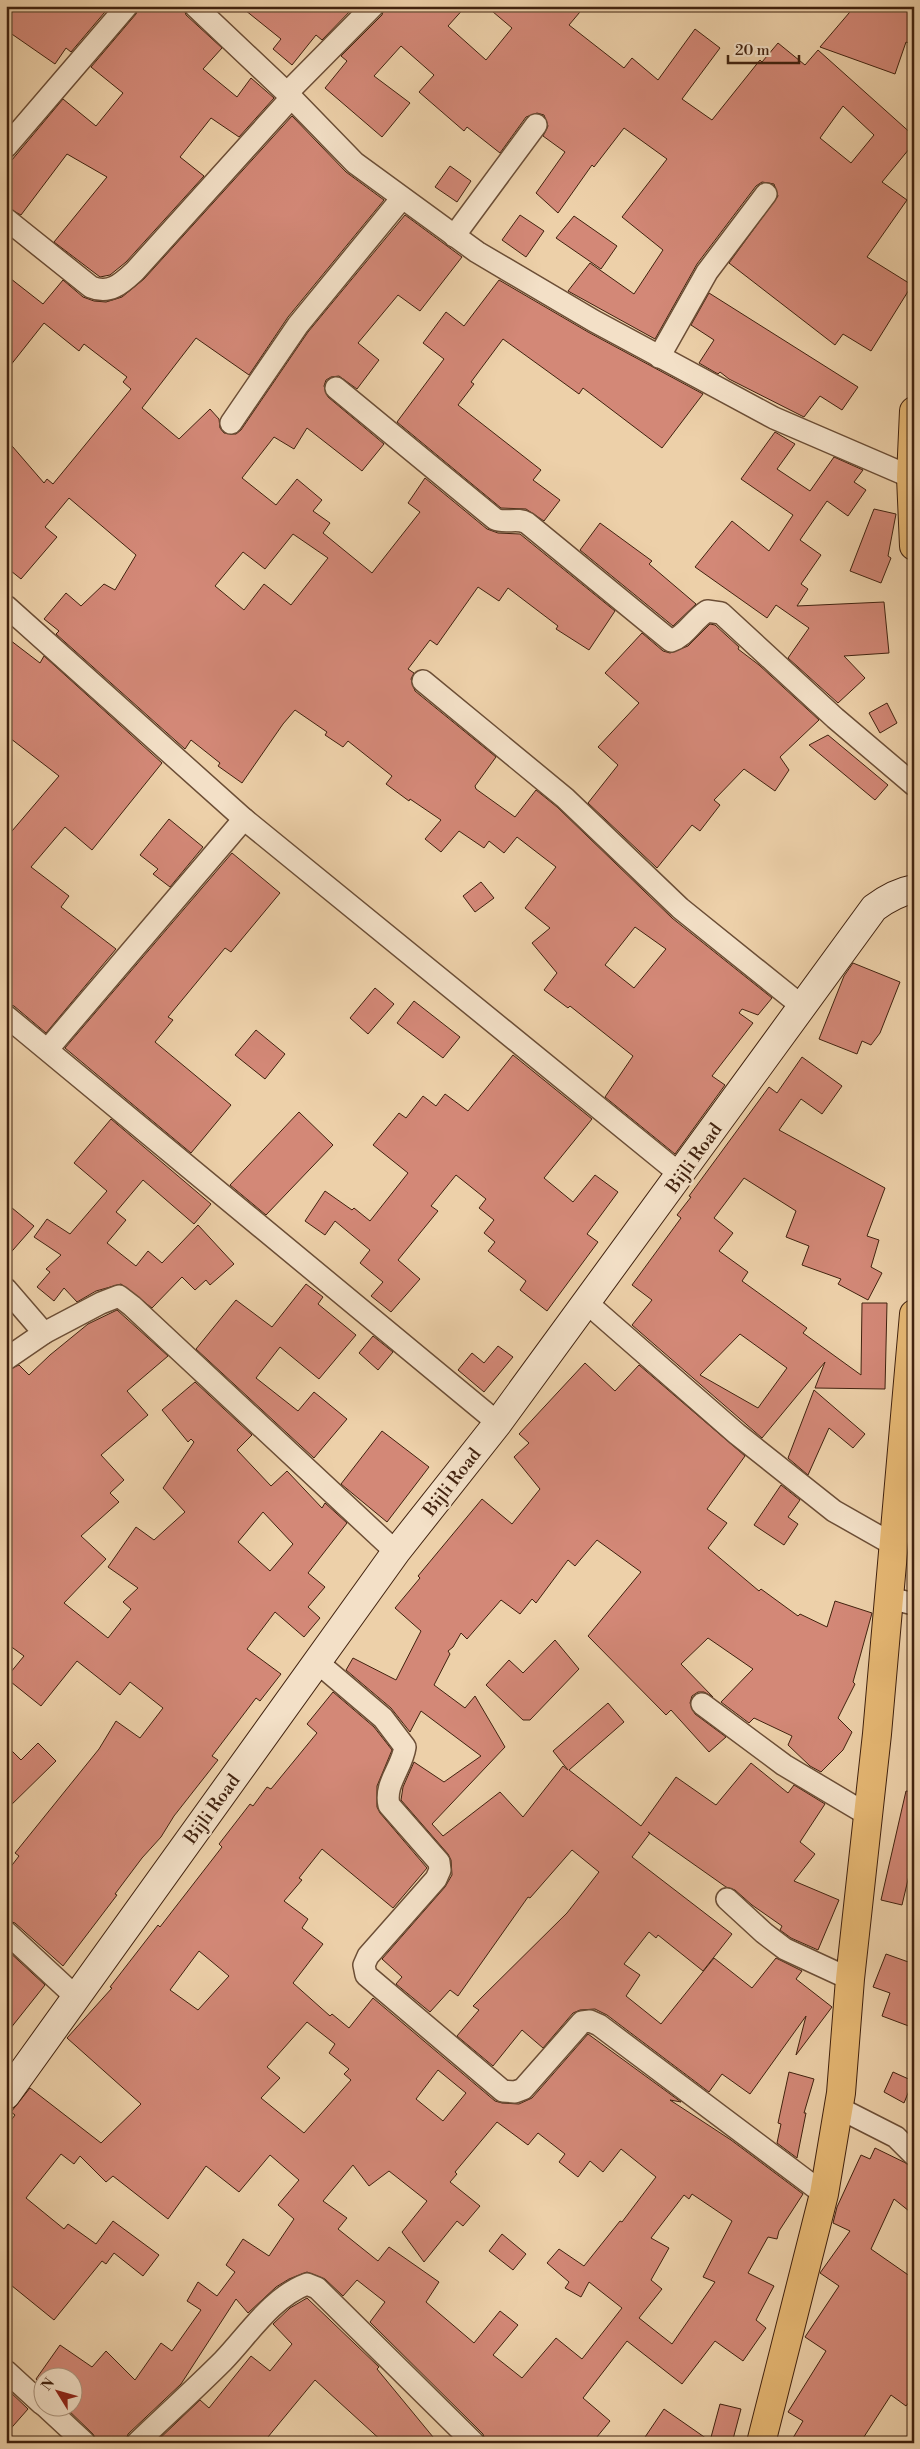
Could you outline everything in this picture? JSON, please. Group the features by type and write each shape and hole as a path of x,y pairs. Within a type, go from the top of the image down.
{"main road":[{"path":"914,411 912,477 914,546"},
{"path":"761,2443 824,2194 839,2108 850,1979 868,1815 901,1601 894,1545 914,1314"}],"street":[{"path":"6,147 127,6"},
{"path":"195,6 289,95 355,163 485,257 660,357 774,418 912,477"},
{"path":"6,219 91,287 107,291 121,284 136,271 289,95 374,6"},
{"path":"454,236 536,125"},
{"path":"660,357 707,272 766,194"},
{"path":"231,424 298,325 402,198"},
{"path":"336,388 495,519 502,522 519,520 527,522 671,641 679,638 696,618 707,611 721,613 835,718 914,785"},
{"path":"6,606 244,819 681,1175"},
{"path":"423,681 565,798 680,908 803,1007"},
{"path":"48,1049 244,819"},
{"name":"Bijli Road","path":"6,2095 396,1552 498,1424 874,908 902,891 914,889"},
{"path":"6,1016 498,1424"},
{"path":"6,1289 44,1333"},
{"path":"6,1359 44,1333 101,1302 119,1296 147,1319 396,1552"},
{"path":"587,1303 737,1434 827,1505 894,1545"},
{"path":"317,1662 382,1718 405,1748 403,1758 389,1787 387,1798 389,1805 439,1862 440,1870 436,1879 368,1956 364,1964 366,1974 503,2091 515,2092 523,2089 582,2022 590,2021 599,2025 824,2194"},
{"path":"702,1704 784,1765 868,1815"},
{"path":"727,1899 764,1933 786,1949 850,1979"},
{"path":"6,1932 77,1998"},
{"path":"839,2108 905,2137 914,2155"},
{"path":"136,2443 222,2362 269,2312 294,2289 306,2284 317,2288 474,2443"},
{"path":"6,2371 32,2394"},
{"path":"56,2416 85,2443"}],"building":[{"path":"6,6 110,6 71,52 66,48 55,64 6,30"},
{"path":"139,6 183,6 186,15 222,48 203,69 237,97 251,78 274,98 239,137 211,118 180,157 204,176 126,262 110,275 100,277 54,242 107,177 67,154 21,215 6,207 6,167 63,99 96,126 123,93 91,67 136,14"},
{"path":"240,6 355,6 322,40 316,35 292,65 273,49 281,39"},
{"path":"385,6 466,6 448,26 486,60 512,28 486,6 585,6 569,25 624,68 632,58 658,80 695,29 720,48 682,99 712,120 760,60 762,62 778,43 805,65 818,50 914,136 914,143 882,182 907,200 867,257 912,285 871,351 843,334 835,345 729,263 778,196 774,184 762,182 756,186 697,264 655,339 568,291 590,263 634,294 663,250 622,217 667,159 624,128 594,167 592,165 558,213 536,193 565,152 543,136 548,126 544,115 537,113 526,117 500,153 467,127 464,131 419,92 434,75 401,46 374,76 410,103 382,137 325,88 347,61 341,56 382,15","holes":["843,106 874,135 851,163 820,138"]},
{"path":"855,6 914,6 914,45 906,42 895,74 820,47"},
{"path":"292,116 346,172 384,200 288,317 249,375 196,338 142,408 179,439 210,409 219,419 220,428 224,433 236,434 241,430 308,332 405,215 462,257 420,311 398,295 358,343 379,360 357,389 339,376 326,380 324,386 328,397 384,444 362,471 307,428 294,449 274,437 242,478 276,505 297,479 322,500 313,511 330,523 323,533 372,573 420,512 408,503 425,478 487,529 498,533 520,534 615,611 589,650 556,629 558,626 508,588 499,601 478,587 437,645 430,640 408,669 414,673 411,679 415,691 496,757 475,786 476,789 515,817 536,790 557,807 672,918 772,998 758,1015 742,1009 739,1013 753,1023 712,1076 725,1085 675,1154 605,1097 633,1056 570,1006 568,1008 544,990 557,973 532,943 550,928 525,908 556,867 517,837 504,853 489,841 484,848 459,831 441,852 425,839 441,820 410,799 409,801 386,784 392,776 348,741 343,747 325,735 327,732 295,710 242,783 218,766 220,763 191,740 185,749 56,634 59,631 44,619 66,593 81,606 104,584 115,590 136,555 69,498 45,527 57,537 21,579 6,567 6,439 44,483 47,479 53,484 131,389 123,382 127,377 84,344 79,351 44,323 6,371 6,275 43,304 63,280 83,297 94,301 106,302 122,297 144,279","holes":["293,534 328,558 291,605 264,584 244,610 215,586 243,552 265,569","635,927 666,949 634,988 605,965"]},
{"path":"450,166 471,181 457,202 435,187"},
{"path":"520,215 544,231 526,257 502,240"},
{"path":"574,216 617,246 601,269 556,238"},
{"path":"499,280 588,332 703,394 662,448 583,388 579,394 503,339 471,382 474,384 458,405 541,470 533,480 560,500 544,521 526,509 501,508 397,422 444,359 423,343 446,312 464,326"},
{"path":"709,293 858,387 842,410 820,396 804,417 729,379 720,372 718,374 699,363 714,340 691,325"},
{"path":"775,432 795,444 777,469 810,491 834,457 863,470 854,482 866,490 848,516 827,501 800,540 821,555 801,584 808,589 797,606 884,602 889,653 844,656 865,678 838,703 788,658 809,628 776,605 767,618 695,567 732,521 769,551 793,515 741,479"},
{"path":"874,509 896,514 888,556 891,558 881,583 850,571"},
{"path":"600,523 652,561 649,564 696,604 673,626 580,550"},
{"path":"710,624 715,625 739,647 738,649 759,665 819,720 780,757 789,770 775,791 744,769 714,800 720,805 700,831 692,825 657,868 588,803 618,765 598,747 639,703 605,673 642,633 663,651 670,653 688,646"},
{"path":"6,637 40,663 44,656 162,763 92,850 65,827 31,867 69,896 61,907 116,949 46,1033 14,1006 6,1004 6,838 59,776 6,735"},
{"path":"887,703 897,723 880,733 869,713"},
{"path":"828,735 888,785 875,800 809,745"},
{"path":"169,819 203,847 170,887 153,874 158,869 140,855"},
{"path":"232,853 280,893 231,952 225,948 168,1017 173,1020 155,1042 231,1105 191,1153 65,1048"},
{"path":"481,882 494,898 475,912 463,896"},
{"path":"853,963 900,982 880,1033 871,1045 862,1041 857,1054 819,1039 844,976"},
{"path":"375,988 394,1004 368,1034 350,1018"},
{"path":"414,1001 460,1037 443,1058 397,1023"},
{"path":"256,1030 285,1054 265,1079 235,1055"},
{"path":"513,1055 592,1119 544,1178 573,1202 595,1175 618,1192 587,1234 598,1242 547,1311 520,1290 526,1281 488,1251 495,1242 484,1233 494,1220 479,1208 486,1199 456,1175 431,1206 438,1211 398,1260 420,1279 391,1312 371,1296 383,1282 360,1263 370,1250 335,1221 325,1235 305,1221 325,1191 352,1210 354,1208 370,1221 408,1173 373,1145 399,1113 406,1118 423,1096 436,1106 445,1094 468,1111"},
{"path":"802,1057 842,1086 822,1114 801,1099 779,1130 885,1188 867,1236 879,1240 871,1267 882,1273 868,1300 838,1284 841,1279 802,1265 809,1246 786,1237 796,1211 744,1178 714,1218 733,1233 719,1251 748,1272 742,1281 807,1328 803,1333 861,1375 862,1303 887,1303 885,1389 815,1388 825,1362 762,1438 632,1325 652,1300 632,1285 681,1218 677,1215 691,1197 689,1196 769,1087 777,1093","holes":["740,1334 787,1368 758,1408 700,1375"]},
{"path":"299,1112 333,1145 266,1215 230,1185"},
{"path":"111,1119 211,1204 194,1224 143,1180 116,1212 126,1220 107,1243 136,1266 148,1251 162,1263 198,1225 234,1264 210,1285 206,1280 195,1290 182,1277 152,1308 121,1284 96,1291 77,1302 64,1288 54,1301 37,1287 50,1272 46,1269 61,1255 34,1237 47,1219 70,1234 107,1191 74,1163"},
{"path":"6,1203 34,1226 6,1258"},
{"path":"306,1284 323,1297 318,1304 356,1335 319,1379 280,1347 256,1378 298,1411 314,1392 347,1419 314,1458 196,1349 236,1300 272,1327"},
{"path":"117,1310 168,1356 127,1391 148,1415 101,1455 124,1480 110,1493 119,1502 81,1536 106,1559 64,1603 108,1638 131,1609 123,1602 138,1588 108,1567 136,1527 154,1540 185,1512 163,1488 194,1442 191,1439 188,1442 162,1410 195,1382 252,1435 237,1450 271,1486 287,1471 322,1508 325,1503 347,1523 308,1573 325,1587 308,1607 320,1618 304,1637 275,1612 247,1649 281,1674 260,1701 256,1698 212,1756 218,1760 174,1816 161,1837 142,1858 115,1894 117,1895 63,1966 15,1923 6,1920 6,1873 19,1856 15,1853 99,1749 116,1721 140,1738 163,1708 130,1682 120,1695 77,1661 41,1706 6,1678 24,1656 6,1643 6,1371 19,1365 29,1375 88,1324","holes":["263,1512 293,1544 270,1571 238,1542"]},
{"path":"373,1336 393,1352 378,1370 359,1353"},
{"path":"498,1346 513,1357 484,1392 458,1370 472,1353 484,1363"},
{"path":"585,1363 615,1391 639,1365 745,1456 707,1509 727,1523 708,1548 759,1591 761,1589 798,1616 800,1614 827,1627 835,1601 872,1613 853,1682 855,1684 838,1718 852,1732 843,1750 821,1772 810,1766 788,1745 792,1736 754,1718 749,1723 721,1702 753,1669 708,1638 681,1664 713,1697 704,1692 698,1692 692,1696 690,1703 695,1714 726,1737 709,1752 671,1710 666,1715 588,1636 641,1572 597,1540 575,1566 568,1560 536,1603 532,1599 520,1614 501,1600 467,1639 461,1633 453,1647 448,1651 450,1654 434,1685 465,1708 475,1696 505,1747 432,1824 443,1836 500,1792 523,1817 563,1766 568,1770 553,1751 608,1703 624,1722 569,1770 641,1826 676,1777 716,1805 751,1763 788,1793 794,1785 825,1804 800,1842 815,1854 794,1881 839,1900 818,1950 791,1938 780,1930 782,1926 752,1905 735,1890 726,1887 650,1833 632,1857 732,1934 703,1971 658,1935 656,1938 649,1932 624,1964 640,1975 626,1996 661,2024 714,1958 752,1988 776,1958 802,1971 796,1979 832,2007 796,2055 806,2016 750,2094 722,2074 709,2092 607,2015 595,2009 580,2010 573,2013 543,2048 522,2030 493,2066 457,2036 479,2010 473,2006 567,1913 599,1872 572,1850 530,1898 528,1897 458,1996 450,1990 430,2012 396,1984 402,1977 382,1959 445,1887 452,1875 451,1860 448,1854 401,1800 403,1787 414,1762 444,1782 481,1756 421,1711 410,1732 391,1708 346,1670 353,1658 396,1680 421,1631 395,1608 420,1578 418,1576 482,1499 512,1524 540,1489 514,1457 529,1443 519,1434"},
{"path":"814,1390 865,1434 853,1448 829,1428 808,1475 788,1458"},
{"path":"382,1431 429,1467 387,1522 341,1484"},
{"path":"781,1485 800,1500 788,1517 798,1524 784,1545 754,1525"},
{"path":"555,1640 579,1669 530,1720 523,1720 486,1685 509,1660 523,1673"},
{"path":"333,1692 374,1727 392,1750 377,1786 377,1807 427,1868 393,1908 322,1849 299,1878 302,1880 284,1901 308,1919 302,1928 323,1944 293,1983 330,2016 332,2014 349,2028 373,1998 495,2101 502,2103 519,2104 532,2098 588,2034 681,2102 670,2100 731,2140 803,2194 779,2231 777,2239 768,2237 748,2273 774,2286 756,2320 766,2328 743,2361 715,2341 682,2384 627,2341 583,2398 610,2421 592,2443 486,2443 483,2434 370,2322 385,2302 357,2280 343,2296 325,2279 307,2272 289,2279 276,2287 248,2313 236,2299 181,2384 128,2434 125,2443 97,2443 93,2434 74,2416 82,2416 82,2366 45,2366 60,2345 92,2367 106,2351 135,2380 161,2343 172,2351 201,2310 187,2301 198,2282 217,2296 235,2272 226,2265 243,2239 269,2256 294,2219 278,2205 299,2180 270,2155 239,2192 206,2166 168,2219 113,2176 106,2182 80,2156 74,2164 61,2154 26,2198 64,2229 68,2224 96,2244 113,2221 159,2255 143,2276 114,2253 106,2264 102,2261 54,2320 6,2281 6,2127 15,2115 11,2112 30,2088 101,2143 141,2104 67,2038 112,1988 110,1987 158,1925 160,1927 222,1847 219,1844 250,1804 253,1806 267,1787 271,1789 317,1733 307,1724","holes":["199,1951 229,1976 198,2010 170,1990","307,2022 335,2044 329,2053 349,2069 344,2074 351,2080 304,2133 261,2098 280,2078 267,2067","438,2070 466,2093 443,2121 416,2099","497,2122 528,2145 538,2133 565,2154 559,2162 578,2177 590,2161 603,2172 621,2149 656,2177 622,2222 620,2221 584,2266 559,2249 547,2263 569,2282 565,2288 581,2297 589,2282 622,2308 582,2359 556,2338 522,2378 493,2355 518,2325 500,2311 474,2343 426,2302 439,2282 389,2247 378,2261 338,2229 347,2218 323,2201 353,2165 369,2186 389,2171 427,2201 402,2232 424,2262 457,2221 463,2226 480,2206 450,2182 457,2174 455,2172","692,2194 732,2221 703,2277 715,2282 672,2344 639,2318 662,2289 651,2280 669,2248 651,2238 684,2195 689,2199"]},
{"path":"38,1743 56,1761 6,1810 6,1745 21,1760"},
{"path":"906,1791 914,1792 914,1867 911,1867 902,1905 881,1900"},
{"path":"6,1949 45,1985 6,2034"},
{"path":"886,1954 914,1964 914,2028 882,2016 890,1993 873,1987"},
{"path":"789,2072 814,2079 804,2113 806,2113 797,2158 777,2143 781,2124 778,2123"},
{"path":"893,2072 913,2081 904,2103 884,2092"},
{"path":"875,2148 914,2167 914,2215 894,2199 871,2249 914,2279 914,2396 906,2406 891,2395 860,2443 790,2443 803,2421 788,2412 826,2351 805,2337 839,2286 820,2273 850,2231 833,2223 837,2207 861,2155 870,2159"},
{"path":"502,2234 526,2254 513,2270 489,2251"},
{"path":"307,2298 379,2367 377,2369 438,2443 384,2443 315,2380 263,2443 155,2443 200,2400 209,2408 251,2356 270,2371 292,2344 273,2324 290,2308"},
{"path":"6,2388 28,2409 6,2434"},
{"path":"720,2404 741,2409 732,2443 641,2443 664,2409 710,2441"}]}
